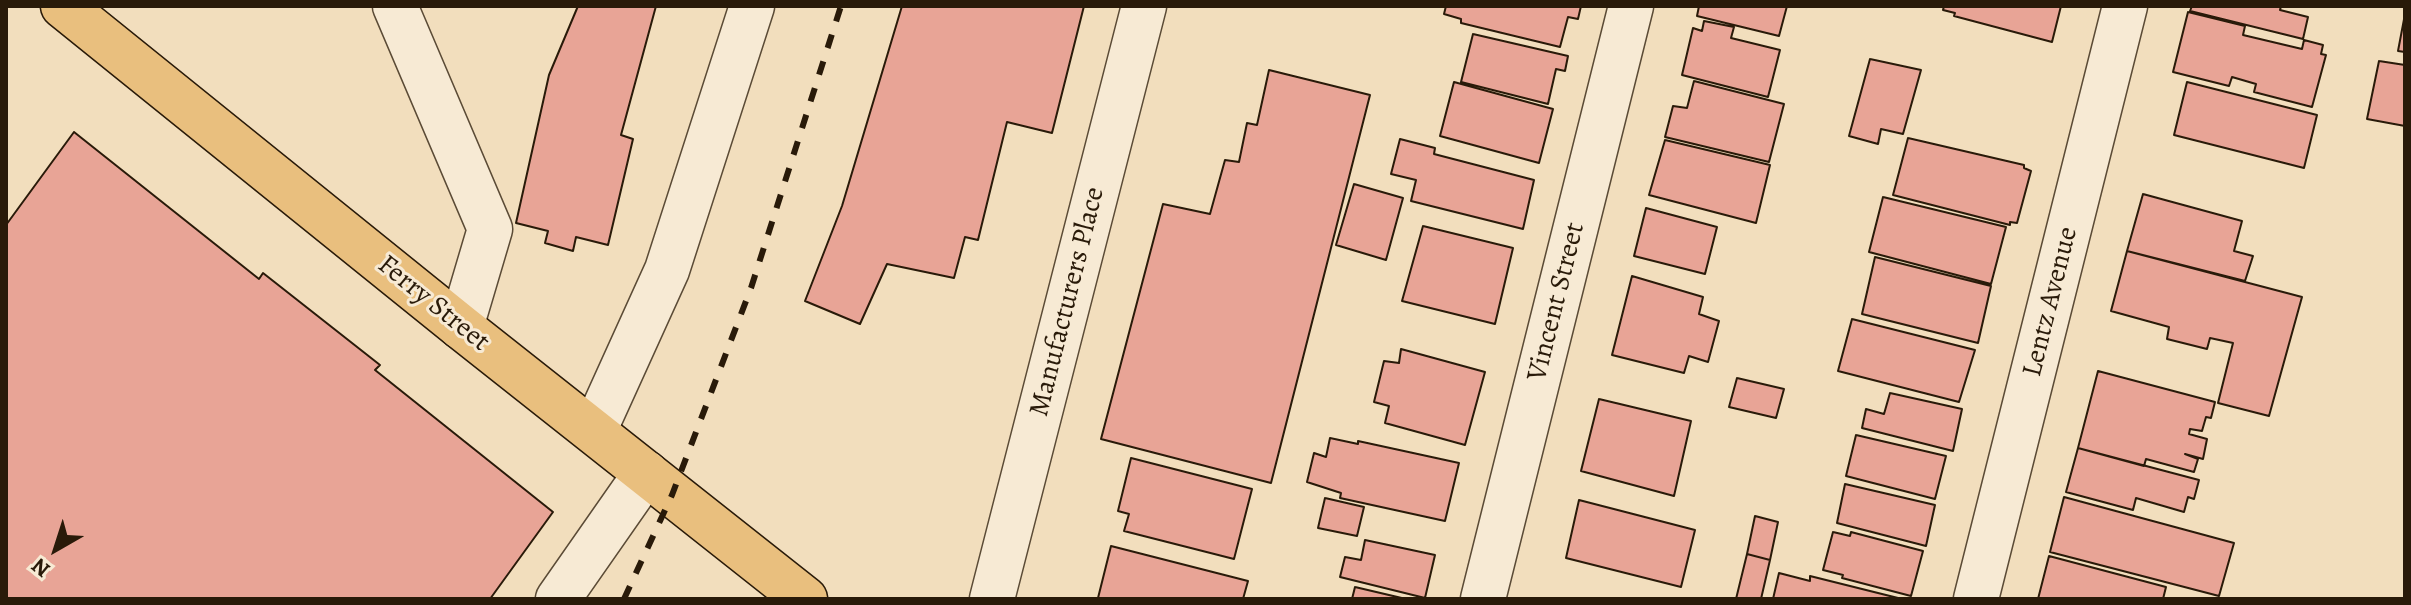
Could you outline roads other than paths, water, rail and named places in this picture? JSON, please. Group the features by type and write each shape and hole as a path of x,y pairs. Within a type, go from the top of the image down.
{"main road":[{"name":"Ferry Street","path":"63,6 805,599"}],"street":[{"path":"395,6 490,229 461,327"},
{"path":"594,431 667,270 752,6"},
{"name":"Manufacturers Place","path":"992,599 1144,6"},
{"name":"Vincent Street","path":"1483,599 1631,6"},
{"name":"Lentz Avenue","path":"1976,599 2125,6"},
{"path":"558,599 646,473"}],"railway":[{"path":"624,599 672,495 751,288 841,6"}]}
